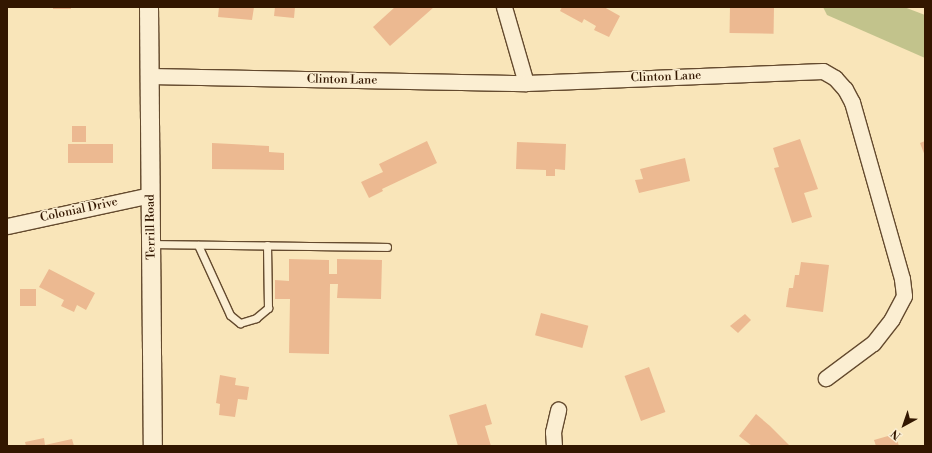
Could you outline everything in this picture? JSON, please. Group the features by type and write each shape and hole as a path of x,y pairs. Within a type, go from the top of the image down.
{"street":[{"name":"Terrill Road","path":"149,7 153,446"},
{"path":"504,7 526,83"},
{"name":"Clinton Lane","path":"149,76 526,83 822,71 835,78 846,89 852,102 902,279 904,296 892,319 873,343 826,378"},
{"name":"Colonial Drive","path":"7,226 150,194"},
{"path":"554,446 553,432 558,410"}],"lane":[{"path":"151,244 387,246"},
{"path":"198,245 230,315 240,323 256,318 268,308 267,245"}],"green space":[{"path":"823,7 904,7 925,15 925,58 827,15"}],"building":[{"path":"53,7 71,7 71,9 53,9"},
{"path":"219,7 254,7 252,20 218,17"},
{"path":"275,7 295,7 294,18 274,16"},
{"path":"395,7 434,7 390,46 373,27"},
{"path":"562,7 604,7 620,16 609,37 594,30 596,26 584,19 582,23 560,11"},
{"path":"730,7 774,8 774,34 730,33"},
{"path":"72,126 86,126 86,142 72,142"},
{"path":"800,139 818,189 804,193 812,217 792,223 774,168 779,167 773,148"},
{"path":"427,141 437,163 382,189 383,191 369,198 361,182 383,172 379,164"},
{"path":"925,141 925,156 920,143"},
{"path":"517,142 566,144 565,170 555,169 555,176 546,176 546,170 516,169"},
{"path":"212,143 269,146 269,152 284,153 284,170 212,169"},
{"path":"68,144 113,144 113,163 68,163"},
{"path":"685,158 690,181 639,193 635,180 643,179 640,169"},
{"path":"289,259 329,260 329,274 337,274 337,259 382,260 381,299 337,298 338,284 330,284 329,354 289,353 290,299 275,299 275,280 289,281"},
{"path":"801,262 829,265 823,312 786,307 789,288 793,288 795,275 799,275"},
{"path":"49,269 95,293 86,310 77,305 74,312 61,306 64,300 39,287"},
{"path":"20,289 36,289 36,306 20,306"},
{"path":"541,313 588,326 582,348 535,335"},
{"path":"745,314 751,320 738,333 730,326"},
{"path":"649,367 665,412 641,421 625,376"},
{"path":"220,375 236,378 235,385 249,387 247,400 238,399 235,417 219,415 220,404 216,403"},
{"path":"486,404 492,424 485,426 491,446 458,446 449,415"},
{"path":"756,414 790,446 752,446 739,436"},
{"path":"895,434 899,446 876,446 874,440"},
{"path":"44,438 45,445 72,439 74,446 26,446 25,442"}]}
